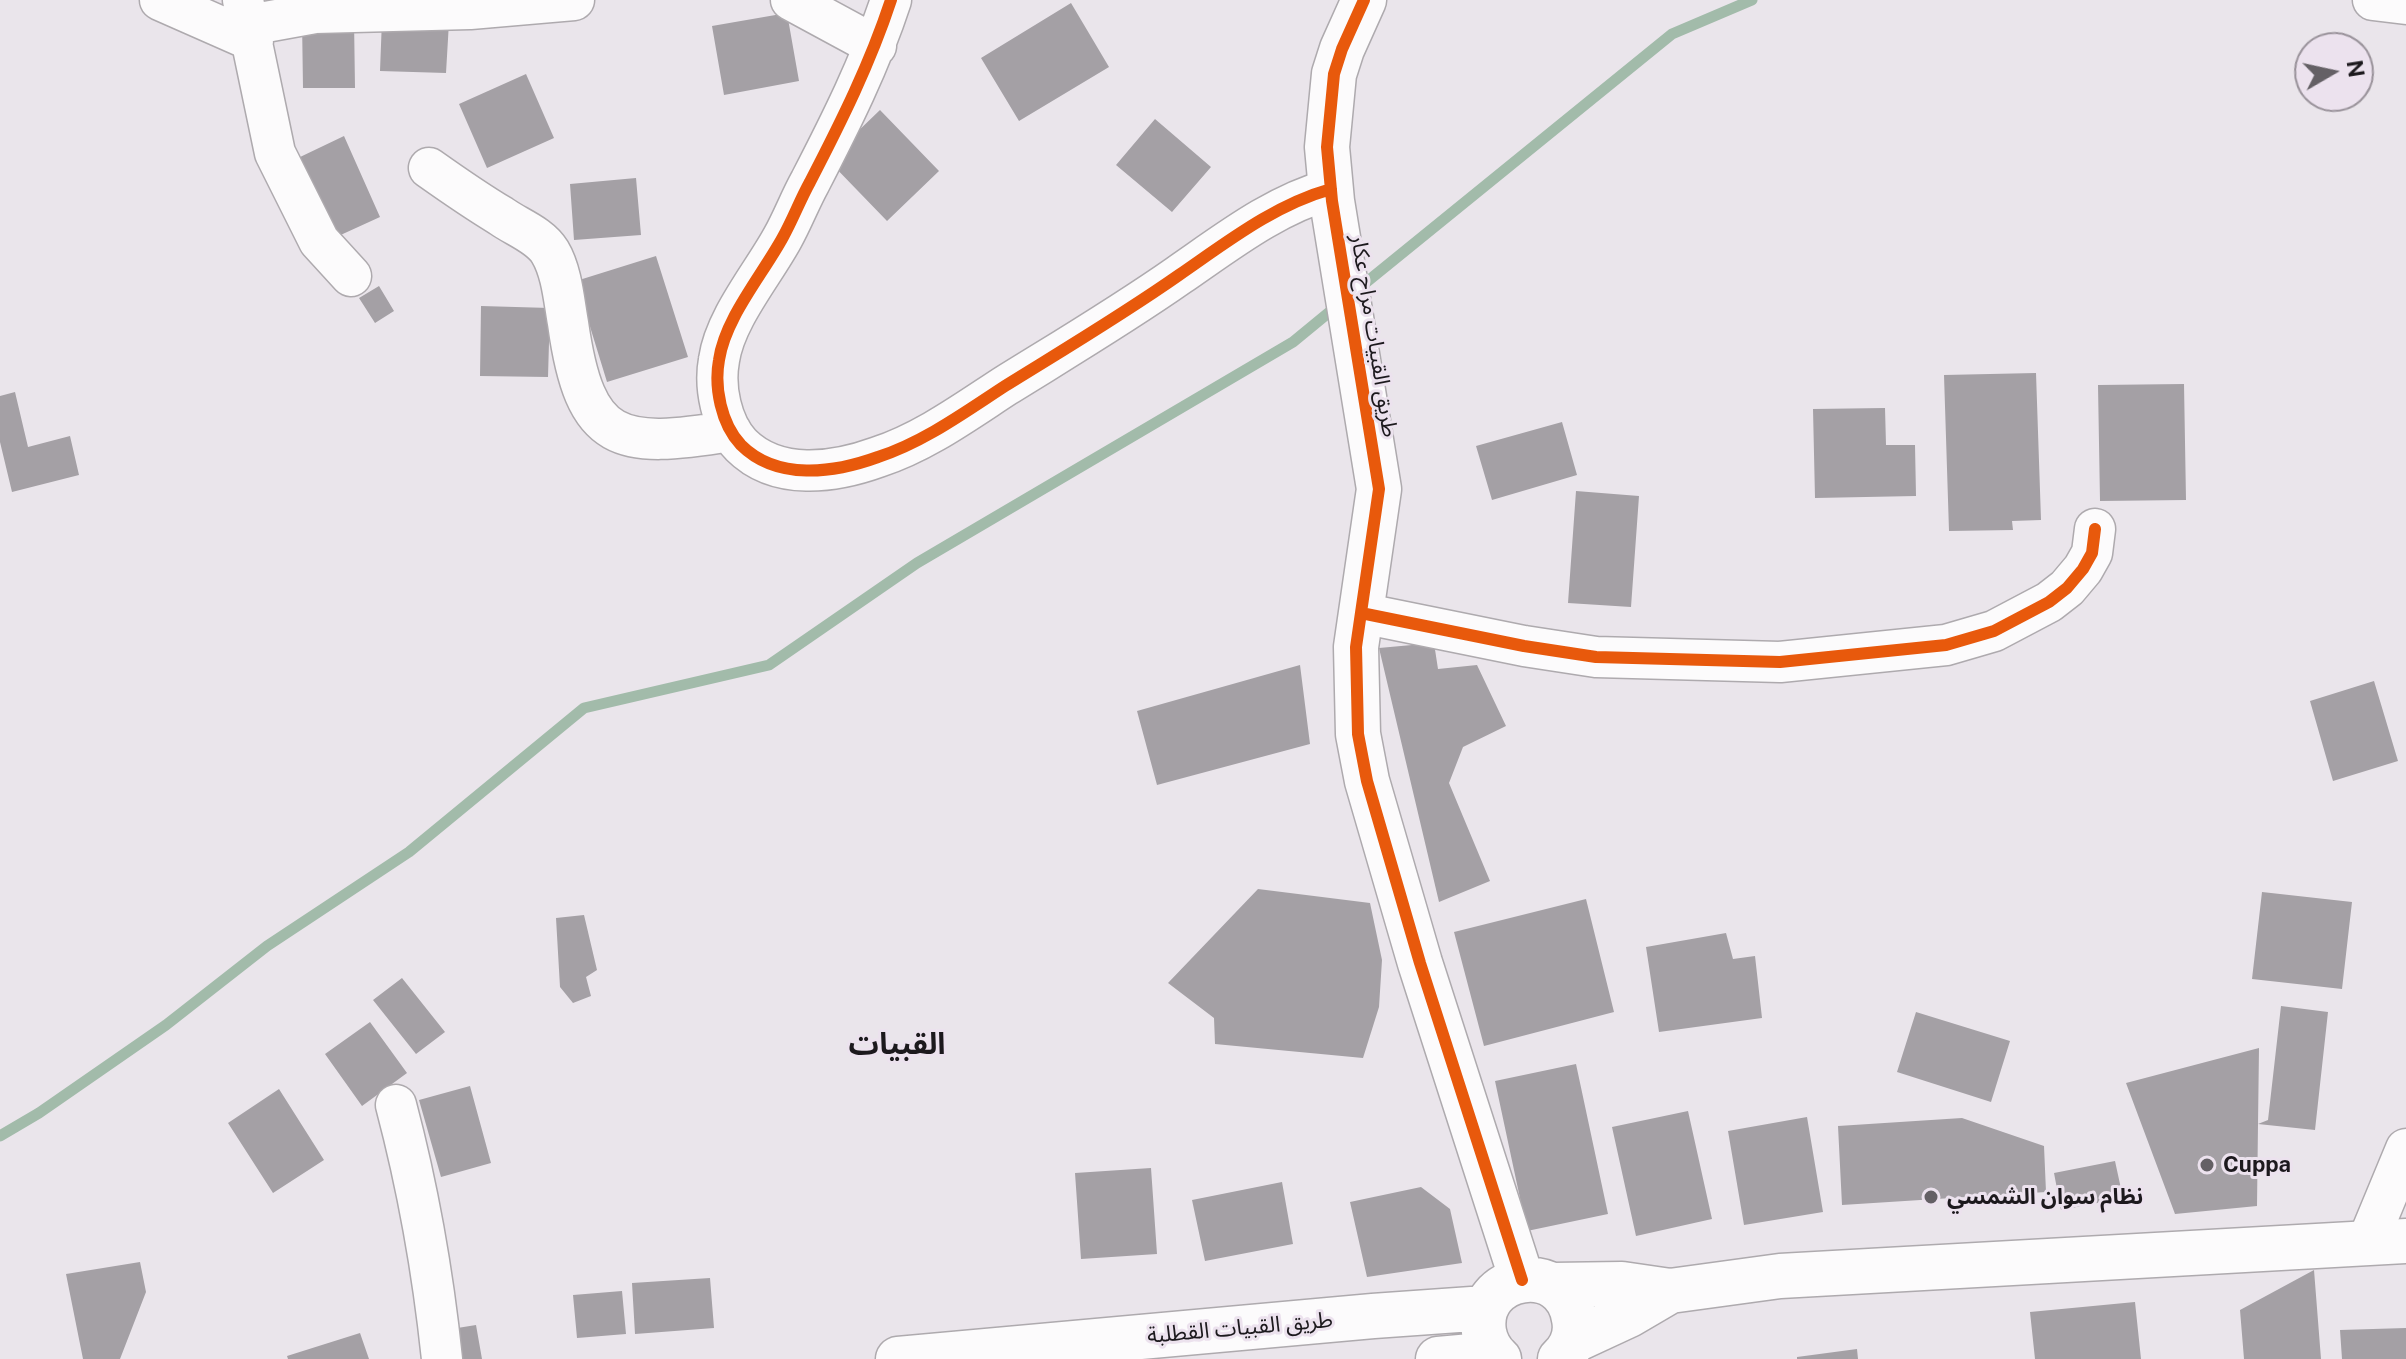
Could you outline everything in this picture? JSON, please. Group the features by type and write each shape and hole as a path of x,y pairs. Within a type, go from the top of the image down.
{"main road":[{"name":"طريق القبيات مراح عكار","path":"1364,0 1334,74 1327,126 1331,195 1378,478 1377,512 1361,613 1356,679 1358,734 1363,764 1437,1018 1538,1282 1565,1296 1573,1310 1575,1326 1566,1350"},
{"path":"1438,1359 1496,1357 1486,1340 1483,1324 1486,1308 1495,1294 1507,1285 1538,1282 1622,1284 1670,1291 1780,1276 2387,1242"},
{"path":"1566,1350 1670,1291"},
{"name":"طريق القبيات القطلبة","path":"898,1359 1486,1308"}],"street":[{"path":"160,0 248,22 315,13 393,13 574,0"},
{"path":"791,0 876,46"},
{"path":"891,0 876,46 846,113 783,237 722,345 718,361 720,398 731,431 748,452 761,460 787,469 820,470 879,457 951,421 1094,332 1275,212 1331,195"},
{"path":"2373,0 2406,4"},
{"path":"248,22 275,153 319,241 351,276"},
{"path":"429,168 535,238 552,255 564,298 576,372 583,394 603,423 615,432 650,440 731,431"},
{"path":"1361,613 1524,646 1596,657 1780,662 1946,645 1994,631 2049,602 2067,588 2092,553 2095,529"},
{"path":"396,1105 413,1169 442,1359"},
{"path":"2387,1242 2406,1149"}],"building":[{"path":"1071,3 1109,67 1019,121 981,58"},
{"path":"787,13 799,81 724,95 712,26"},
{"path":"354,19 355,88 303,88 302,20"},
{"path":"382,19 449,22 446,73 380,71"},
{"path":"526,74 554,138 487,168 459,104"},
{"path":"880,110 939,171 887,221 828,160"},
{"path":"1155,119 1211,167 1172,212 1116,165"},
{"path":"344,136 380,217 334,238 298,158"},
{"path":"636,178 641,235 574,240 570,184"},
{"path":"656,256 688,357 607,382 576,281"},
{"path":"379,286 394,311 375,323 359,298"},
{"path":"481,306 550,308 548,377 480,376"},
{"path":"2036,373 2041,520 2012,521 2013,530 1949,531 1944,375"},
{"path":"2184,384 2186,500 2100,501 2098,385"},
{"path":"15,392 28,447 70,436 79,475 12,492 0,442 0,396"},
{"path":"1885,408 1886,445 1915,445 1916,496 1815,498 1813,409"},
{"path":"1562,422 1577,475 1492,500 1476,446"},
{"path":"1576,491 1639,496 1631,607 1568,603"},
{"path":"1434,643 1438,669 1477,665 1506,726 1463,747 1449,783 1490,881 1439,902 1379,648"},
{"path":"1300,665 1310,744 1157,785 1137,711"},
{"path":"2374,681 2398,761 2333,781 2310,701"},
{"path":"1258,889 1370,903 1382,960 1379,1007 1363,1058 1215,1044 1214,1018 1168,983"},
{"path":"2262,892 2352,902 2342,989 2252,979"},
{"path":"1586,899 1614,1012 1484,1046 1454,932"},
{"path":"584,915 597,970 586,977 591,996 573,1003 560,987 556,918"},
{"path":"1726,933 1733,959 1755,956 1762,1018 1659,1032 1646,947"},
{"path":"402,978 445,1032 416,1054 373,1000"},
{"path":"2281,1006 2328,1012 2315,1130 2258,1124 2268,1120"},
{"path":"1916,1012 2010,1041 1991,1102 1897,1072"},
{"path":"370,1022 407,1073 362,1106 325,1054"},
{"name":"Cuppa","path":"2259,1048 2257,1206 2175,1214 2126,1083"},
{"path":"1576,1064 1608,1214 1527,1231 1495,1081"},
{"path":"470,1086 491,1163 441,1177 419,1100"},
{"path":"279,1089 324,1160 273,1193 228,1123"},
{"path":"1688,1111 1712,1219 1636,1236 1612,1127"},
{"path":"1807,1117 1823,1212 1744,1225 1728,1131"},
{"path":"1962,1118 2044,1146 2046,1192 1842,1205 1838,1126"},
{"path":"2115,1161 2123,1198 2061,1210 2054,1173"},
{"path":"1151,1168 1157,1254 1081,1259 1075,1173"},
{"path":"1282,1182 1293,1244 1205,1261 1192,1200"},
{"path":"1421,1187 1450,1209 1462,1263 1367,1277 1350,1202"},
{"path":"140,1262 146,1292 120,1359 83,1359 66,1274"},
{"path":"2314,1270 2321,1359 2244,1359 2240,1310"},
{"path":"710,1278 714,1328 635,1334 632,1283"},
{"path":"622,1291 626,1334 577,1338 573,1295"},
{"path":"2135,1302 2141,1359 2035,1359 2030,1312"},
{"path":"476,1325 482,1359 450,1359 445,1330"},
{"path":"2406,1328 2406,1359 2342,1359 2340,1330"},
{"path":"360,1333 369,1359 288,1359 287,1356"},
{"path":"1857,1349 1858,1359 1797,1359 1797,1357"}],"waterway":[{"path":"1358,289 1672,34 1752,0"},
{"path":"0,1136 39,1113 166,1025 267,946 409,852 584,708 769,665 917,563 1293,342 1338,305"}],"cycle path":[{"path":"891,0 844,115 787,230 737,312 723,344 718,382 728,427 741,445 755,457 771,464 789,469 825,470 861,463 912,443 944,426 1158,290 1252,226 1290,205 1331,189"},
{"path":"1364,0 1334,74 1327,147 1332,201 1379,489 1356,647 1358,734 1367,781 1420,963 1522,1280"},
{"path":"1361,613 1524,646 1596,657 1780,662 1946,645 1994,631 2049,602 2067,588 2092,553 2095,529"}],"place":[{"name":"Cuppa","path":"2207,1165"},
{"name":"نظام سوان الشمسي","path":"1931,1197"}],"district":[{"name":"القبيات","path":"897,1045"}]}
